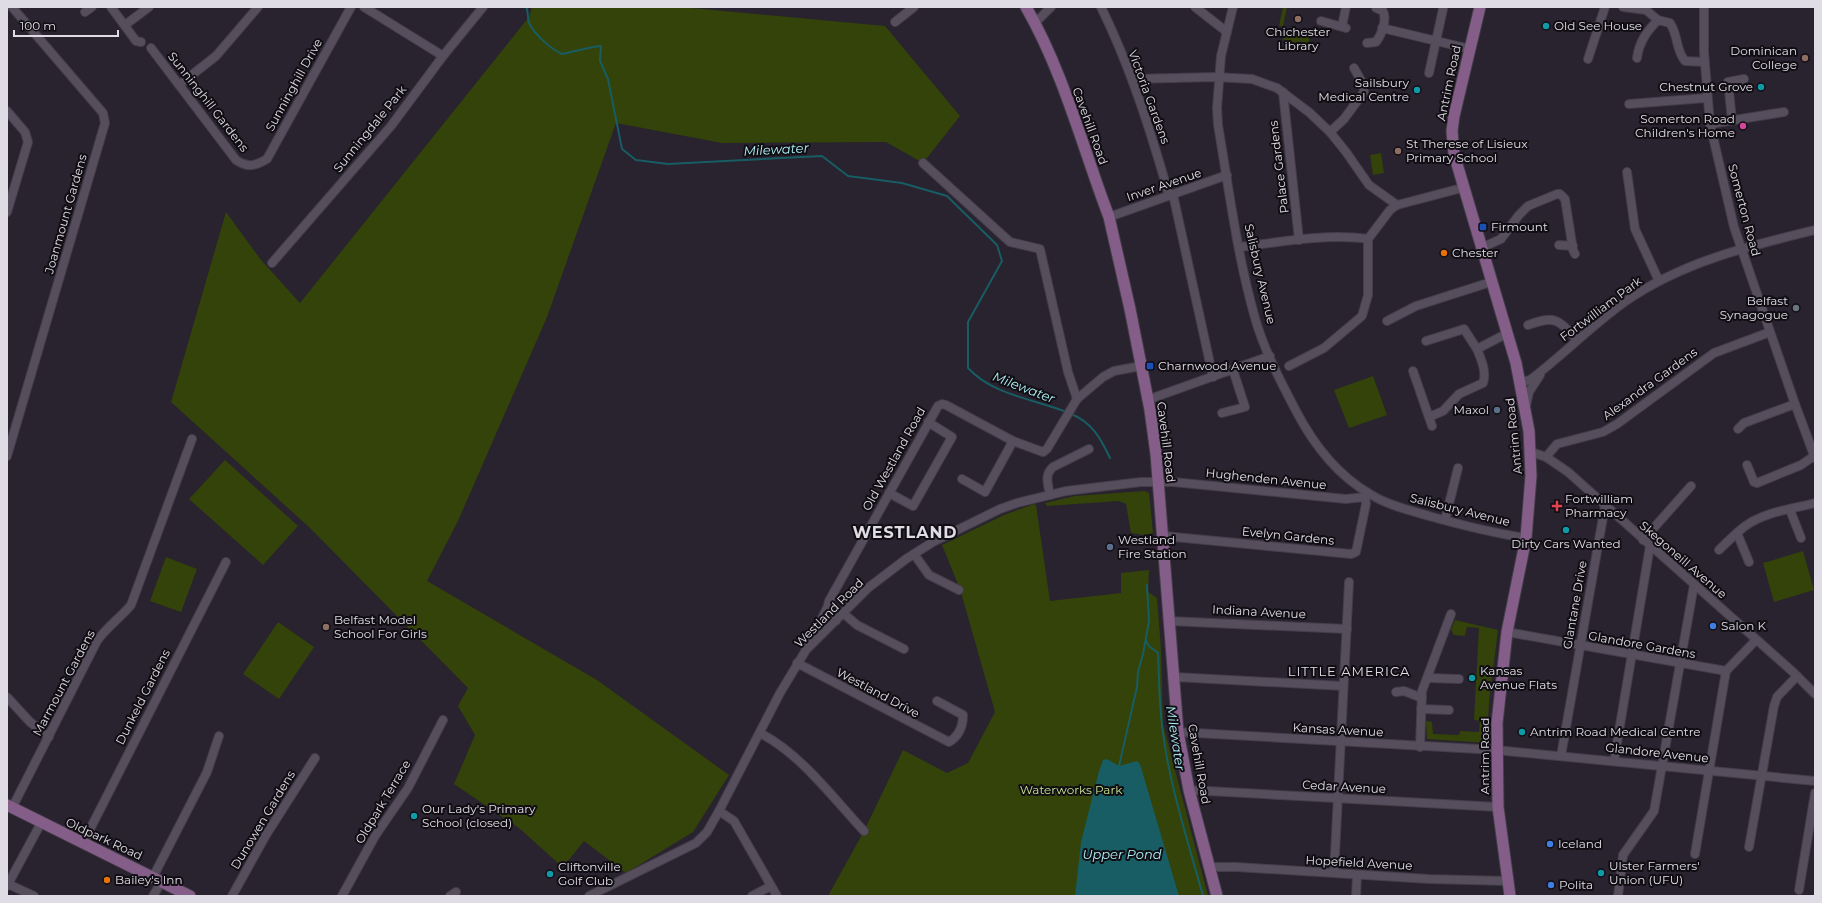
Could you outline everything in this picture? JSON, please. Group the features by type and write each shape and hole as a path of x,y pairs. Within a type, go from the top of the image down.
{"main road":[{"name":"Cavehill Road","path":"1026,7 1035,23 1060,81 1109,217 1130,309 1156,454 1164,536 1178,732 1189,790 1217,896"},
{"name":"Antrim Road","path":"1480,7 1455,106 1452,131 1454,154 1462,188 1521,382 1531,452 1530,498 1526,538 1507,632 1499,699 1496,750 1498,807 1510,896"},
{"name":"Oldpark Road","path":"9,807 190,896"}],"street":[{"name":"Joanmount Gardens","path":"7,456 105,123 103,113 12,7"},
{"path":"111,7 136,41 141,42"},
{"path":"125,26 149,7"},
{"path":"179,85 216,56 258,7"},
{"name":"Sunninghill Drive","path":"250,166 267,159 351,7"},
{"path":"364,7 443,56"},
{"name":"Sunningdale Park","path":"272,263 391,126 443,56 483,7"},
{"path":"895,22 914,7"},
{"path":"1035,23 1051,7"},
{"name":"Victoria Gardens","path":"1101,7 1132,79 1170,196 1174,198 1213,377"},
{"path":"1195,7 1227,32"},
{"name":"Salisbury Avenue","path":"1233,7 1221,56 1218,77 1218,125 1240,247 1256,319 1282,386 1307,431 1338,469 1367,496 1405,509 1445,520 1500,534 1526,538"},
{"path":"1321,21 1344,27 1346,7"},
{"path":"1588,59 1605,7"},
{"path":"1623,7 1646,10 1658,20 1670,23 1675,32 1679,54 1686,61 1705,62"},
{"name":"Somerton Road","path":"1704,7 1706,98 1710,124 1734,227 1794,404 1815,457"},
{"path":"1367,43 1376,42 1382,28 1385,15 1383,11 1376,8"},
{"path":"1428,73 1443,9"},
{"path":"1637,58 1638,48 1648,31 1658,20"},
{"path":"1382,28 1470,49"},
{"name":"Sunninghill Gardens","path":"151,48 236,160 242,164 250,166"},
{"path":"1330,132 1344,119 1364,92 1363,84 1354,68"},
{"path":"1132,79 1218,77 1252,80 1277,88 1310,113 1330,132 1369,185 1397,205"},
{"path":"1732,120 1728,82 1744,79"},
{"name":"Palace Gardens","path":"1283,92 1299,240"},
{"path":"1629,104 1706,98"},
{"path":"7,111 25,132 28,142 7,212"},
{"path":"1710,124 1784,112"},
{"path":"923,163 1010,242 1040,249 1068,372 1077,399"},
{"path":"1627,172 1635,229 1659,281"},
{"name":"Inver Avenue","path":"1109,217 1227,175"},
{"path":"1290,366 1324,348 1362,316 1368,295 1368,239 1390,210 1397,205 1462,188"},
{"path":"1481,248 1502,239 1518,215 1528,206 1560,194 1565,199 1572,246 1575,254"},
{"name":"Fortwilliam Park","path":"1521,382 1530,380 1577,340 1627,301 1659,281 1699,263 1741,248 1815,230"},
{"path":"1240,247 1299,240 1356,237 1368,239"},
{"path":"1559,245 1572,246"},
{"path":"1386,321 1416,306 1491,282"},
{"path":"1528,325 1543,319 1555,320 1562,324 1577,340"},
{"path":"1426,341 1464,329 1477,349 1485,378 1483,383 1459,394 1444,411 1429,417"},
{"name":"Alexandra Gardens","path":"1546,456 1557,444 1603,432 1617,424 1714,353 1770,332"},
{"path":"1477,349 1506,334"},
{"path":"1147,400 1270,356"},
{"name":"Old Westland Road","path":"806,650 838,582 938,406 942,404 1013,441 1043,452 1047,449 1077,399 1103,377 1114,371 1141,366"},
{"path":"1222,413 1245,407 1233,370"},
{"name":"Fortwilliam Park","path":"1525,408 1529,392 1542,370"},
{"path":"1413,372 1432,426"},
{"path":"1738,429 1744,423 1794,404"},
{"path":"889,493 913,506 952,437 928,422"},
{"name":"Marmount Gardens","path":"9,807 49,737 97,640 109,626 122,616 131,605 192,439"},
{"path":"962,479 985,492 1013,441"},
{"path":"1050,495 1047,477 1048,471 1089,449"},
{"name":"Skegoneill Avenue","path":"1531,452 1546,456 1568,472 1797,676 1815,694"},
{"path":"1747,465 1754,482 1757,483 1815,457"},
{"path":"1445,520 1458,468"},
{"name":"Westland Road","path":"589,896 696,843 706,832 719,811 797,663 806,650 868,588 914,554 933,542 1000,509 1050,495 1141,482 1158,482"},
{"name":"Hughenden Avenue","path":"1158,482 1173,482 1346,499 1367,496"},
{"path":"1643,540 1691,486"},
{"name":"Evelyn Gardens","path":"1164,536 1351,554 1356,552 1359,542 1367,496"},
{"path":"1719,550 1745,526 1757,520 1784,510 1790,510 1815,502"},
{"name":"Glantane Drive","path":"1560,756 1605,506"},
{"path":"1790,510 1801,538"},
{"path":"1737,533 1750,562"},
{"path":"1614,761 1650,546"},
{"path":"914,554 930,575 959,590"},
{"name":"Dunkeld Gardens","path":"83,843 226,562"},
{"path":"1334,873 1349,582"},
{"path":"1618,896 1623,855 1654,811 1694,585"},
{"path":"827,608 830,615 836,620"},
{"path":"843,613 857,625 904,649"},
{"path":"1420,747 1422,691 1451,614"},
{"name":"Indiana Avenue","path":"1169,621 1347,629"},
{"name":"Glandore Gardens","path":"1507,632 1726,671"},
{"path":"1695,854 1726,671 1756,640"},
{"name":"Westland Drive","path":"797,663 949,742 956,738 963,722 963,715 937,700"},
{"path":"1749,847 1761,776 1777,697 1797,676"},
{"path":"1175,677 1343,686"},
{"path":"1428,678 1459,679"},
{"path":"1396,692 1404,692 1422,698"},
{"path":"7,697 30,722 49,737"},
{"path":"1422,709 1449,710"},
{"name":"Oldpark Terrace","path":"342,896 375,836 408,788 443,720"},
{"name":"Kansas Avenue","path":"1178,732 1341,743 1496,750"},
{"path":"760,733 782,746 798,761 864,831"},
{"path":"153,896 157,879 207,772 219,736"},
{"name":"Glandore Avenue","path":"1496,750 1815,781"},
{"name":"Dunowen Gardens","path":"232,896 266,835 315,758"},
{"name":"Cedar Avenue","path":"1189,790 1498,807"},
{"path":"1799,890 1815,794"},
{"path":"719,811 734,821 777,896"},
{"path":"34,896 8,885 41,823"},
{"name":"Hopefield Avenue","path":"1209,867 1236,867 1357,875 1507,881"},
{"path":"1356,896 1357,875"},
{"path":"752,896 771,886"}],"green space":[{"name":"Cliftonville Golf Club","path":"532,7 681,7 885,26 960,116 923,163 886,142 722,143 616,123 547,317 458,521 427,581 597,680 729,775 693,832 626,873 584,841 568,861 559,864 519,828 454,784 475,735 458,706 468,688 310,528 171,402 226,212 261,260 300,303 529,17"},
{"path":"1283,7 1287,7 1283,26 1279,26"},
{"path":"1285,30 1310,35 1308,46 1283,40"},
{"path":"1381,153 1384,173 1373,175 1370,155"},
{"path":"1373,376 1387,415 1349,428 1334,390"},
{"path":"225,460 298,526 263,565 189,499"},
{"path":"1145,491 1149,493 1153,533 1143,535 1131,533 1126,504 1119,501 1047,506 1045,503 1075,496"},
{"name":"Waterworks Park","path":"1034,504 1036,505 1050,601 1121,593 1121,573 1149,570 1148,592 1157,598 1161,649 1163,724 1208,896 828,896 864,831 903,750 947,773 968,763 995,712 960,589 942,545 1004,515"},
{"path":"1803,551 1814,590 1774,602 1763,563"},
{"path":"166,557 197,569 181,612 150,601"},
{"path":"1455,620 1498,630 1489,702 1487,743 1427,739 1426,721 1432,722 1433,734 1459,735 1460,731 1479,732 1480,721 1474,720 1479,628 1467,627 1465,636 1454,635 1451,630"},
{"path":"278,622 314,647 279,699 243,674"}],"water":[{"name":"Upper Pond","path":"1107,759 1119,766 1137,761 1140,764 1179,896 1075,896 1081,842 1099,771 1103,760"}],"waterway":[{"name":"Milewater","path":"526,7 529,23 532,28 539,37 558,52 562,54 601,46 600,61 608,79 622,149 636,160 668,164 822,156 848,176 902,183 947,196 997,245 1002,261 968,322 968,368 978,377 1001,390 1067,412"},
{"name":"Milewater","path":"1071,414 1078,417 1090,426 1103,444 1110,458"},
{"path":"1119,766 1137,687 1138,672 1149,621 1147,585"},
{"name":"Milewater","path":"1146,641 1149,646 1158,653 1159,692 1167,760 1203,896"}],"place":[{"name":"Chichester Library","path":"1298,19"},
{"name":"Old See House","path":"1546,26"},
{"name":"Dominican College","path":"1805,58"},
{"name":"Chestnut Grove","path":"1761,87"},
{"name":"Sailsbury Medical Centre","path":"1417,90"},
{"name":"Somerton Road Children's Home","path":"1743,126"},
{"name":"St Therese of Lisieux Primary School","path":"1398,151"},
{"name":"Firmount","path":"1483,227"},
{"name":"Chester","path":"1444,253"},
{"name":"Belfast Synagogue","path":"1796,308"},
{"name":"Charnwood Avenue","path":"1150,366"},
{"name":"Maxol","path":"1497,410"},
{"name":"Fortwilliam Pharmacy","path":"1557,506"},
{"name":"Dirty Cars Wanted","path":"1566,530"},
{"name":"Westland Fire Station","path":"1110,547"},
{"name":"Salon K","path":"1713,626"},
{"name":"Belfast Model School For Girls","path":"326,627"},
{"name":"Kansas Avenue Flats","path":"1472,678"},
{"name":"Antrim Road Medical Centre","path":"1522,732"},
{"name":"Our Lady's Primary School (closed)","path":"414,816"},
{"name":"Iceland","path":"1550,844"},
{"name":"Ulster Farmers' Union (UFU)","path":"1601,873"},
{"name":"Cliftonville Golf Club","path":"550,874"},
{"name":"Bailey's Inn","path":"107,880"},
{"name":"Polita","path":"1551,885"}],"district":[{"name":"WESTLAND","path":"905,532"},
{"name":"LITTLE AMERICA","path":"1349,671"}]}
